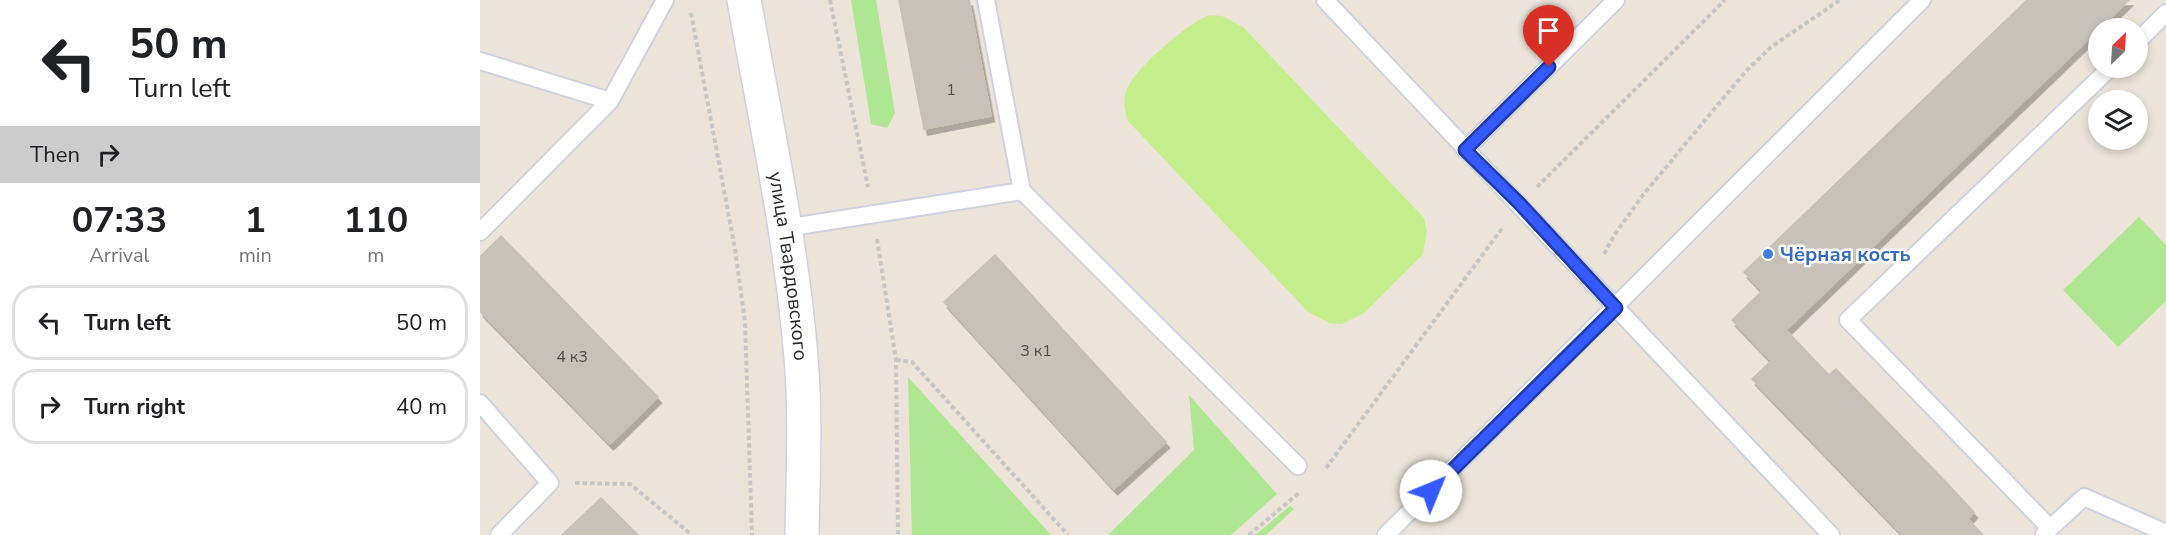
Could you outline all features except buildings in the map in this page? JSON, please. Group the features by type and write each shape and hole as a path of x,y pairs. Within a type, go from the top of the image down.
{"main road":[{"name":"улица Твардовского","path":"744,0 785,228 803,384 802,535"}],"lane":[{"path":"480,232 610,101 665,0"},
{"path":"986,0 1022,191 1298,466"},
{"path":"1325,0 1831,535"},
{"path":"1465,150 1616,0"},
{"path":"1386,535 1616,308 1922,0"},
{"path":"2148,30 2166,13"},
{"path":"480,61 610,101"},
{"path":"2100,78 1848,320 2047,532 2084,497 2166,533"},
{"path":"785,228 1022,191"},
{"path":"480,404 550,483 499,535"}],"path":[{"path":"830,0 873,214 896,360 898,535"},
{"path":"1322,474 1520,204 1725,0"},
{"path":"1592,282 1615,234 1725,94 1771,47 1840,0"},
{"path":"691,11 735,249 745,322 752,535"},
{"path":"896,360 912,362 1068,535"},
{"path":"550,483 630,484 692,535"},
{"path":"1249,535 1304,489"}],"green space":[{"path":"851,0 876,0 895,113 887,128 871,124"},
{"path":"1210,15 1222,16 1243,27 1424,218 1427,230 1423,254 1364,313 1342,324 1329,323 1308,312 1128,121 1125,98 1127,89 1135,77 1178,35"},
{"path":"2139,217 2166,245 2166,301 2118,347 2063,290"},
{"path":"908,377 1051,535 912,535"},
{"path":"1189,395 1277,494 1231,535 1108,535 1194,450"},
{"path":"1290,506 1294,509 1266,535 1255,535"}],"place":[{"name":"Чёрная кость","path":"1768,254"}],"route":[{"path":"1431,491 1616,308 1520,204 1465,150 1549,67"}]}
